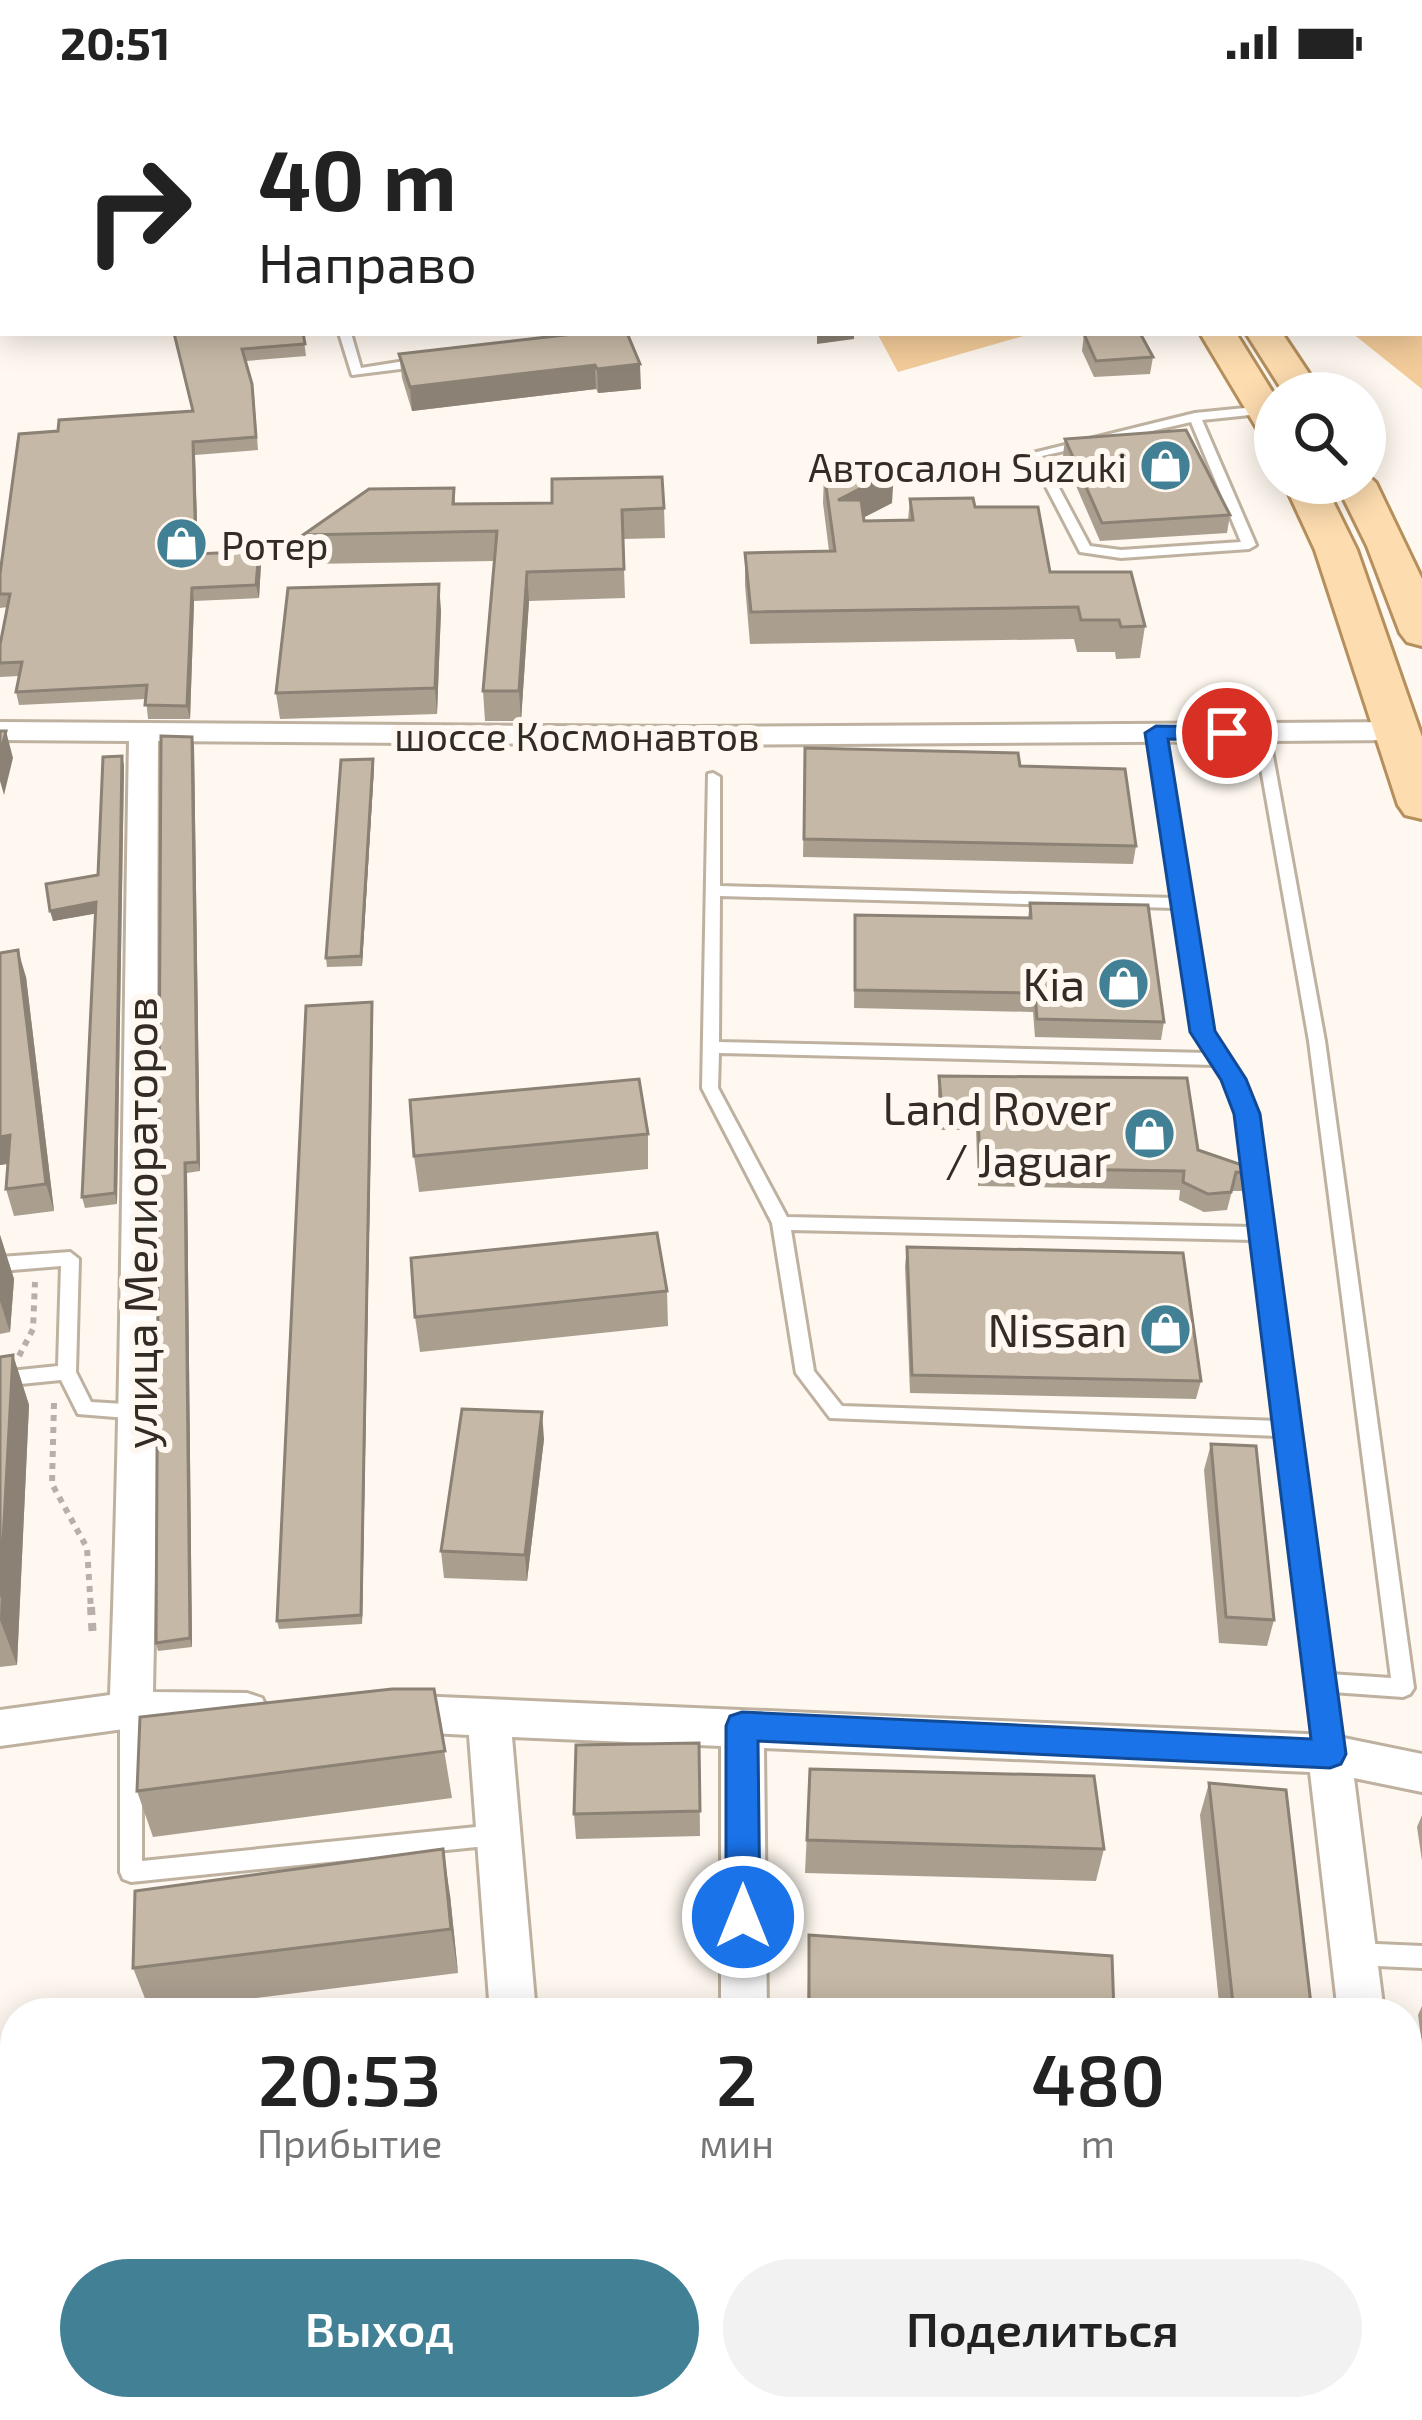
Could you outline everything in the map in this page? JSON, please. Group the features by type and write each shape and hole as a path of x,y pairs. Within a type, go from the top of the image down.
{"main road":[{"path":"1220,336 1254,392"},
{"path":"1266,336 1289,372"},
{"path":"1314,504 1336,550 1422,805"},
{"path":"1367,504 1422,633"}],"street":[{"name":"шоссе Космонавтов","path":"0,731 116,729 144,735 1398,730"},
{"name":"улица Мелиораторов","path":"130,1710 140,1412 136,1240 144,735"},
{"path":"0,1728 130,1710 298,1712"},
{"path":"346,1712 489,1714 1330,1754 1422,1773"},
{"path":"489,1714 512,1998"},
{"path":"742,1726 744,1998"},
{"path":"1330,1754 1359,1998"}],"lane":[{"path":"346,336 356,372 449,358"},
{"path":"1195,417 1249,545 1120,554 1085,549 1035,454 1195,417 1254,418"},
{"path":"1156,733 1203,1032 1247,1114 1330,1754"},
{"path":"1262,734 1317,1040 1402,1688 1320,1682"},
{"path":"713,776 710,1088 781,1223 805,1373 837,1413 1288,1429"},
{"path":"712,891 1184,903"},
{"path":"710,1047 1220,1059"},
{"path":"781,1223 1263,1234"},
{"name":"улица Мелиораторов","path":"9,1378 67,1372 70,1259 36,1262"},
{"path":"0,1264 36,1262"},
{"path":"67,1372 85,1409 140,1412"},
{"path":"130,1710 131,1872 499,1834"},
{"path":"1354,1954 1422,1957"}],"path":[{"path":"36,1262 33,1329 9,1378 55,1395 52,1484 87,1548 94,1642"}],"shaded area":[{"path":"879,336 1024,336 898,372"},
{"path":"1356,336 1422,336 1422,389"}],"building":[{"path":"175,336 304,336 305,344 242,349 252,384 256,437 193,442 196,554 259,551 256,585 192,588 187,706 145,705 147,685 16,692 22,662 0,663 10,594 0,594 0,574 19,434 58,431 59,420 193,411"},
{"path":"556,336 628,336 640,364 410,387 399,354"},
{"path":"1085,336 1142,336 1153,357 1096,361"},
{"path":"1186,430 1230,515 1102,523 1065,439"},
{"path":"894,471 838,500 861,500 864,521 913,520 910,499 973,498 975,507 1038,507 1050,572 1131,572 1145,626 1081,620 1078,607 751,612 745,553 835,551 824,472"},
{"path":"662,477 664,508 622,510 624,569 527,572 519,691 483,691 497,531 303,535 369,489 454,488 453,504 552,503 552,479"},
{"path":"439,584 435,688 276,693 288,588"},
{"path":"161,736 192,737 198,1162 185,1163 190,1638 156,1643"},
{"path":"805,748 1018,753 1020,766 1125,769 1136,846 804,839"},
{"path":"122,756 115,1193 82,1197 96,902 50,911 46,884 98,875 103,757"},
{"path":"373,759 361,956 326,958 341,760"},
{"path":"1030,903 1148,905 1164,1022 1037,1019 1035,993 855,990 855,915 1031,918"},
{"path":"18,950 46,1184 6,1189 10,1135 0,1137 0,953"},
{"path":"372,1002 361,1615 277,1621 306,1006"},
{"path":"939,1076 1187,1078 1198,1150 1248,1167 1248,1173 1236,1172 1231,1192 1208,1194 1183,1182 1184,1171 980,1168 978,1112 942,1112"},
{"path":"639,1079 648,1134 414,1156 410,1100"},
{"path":"657,1233 667,1291 415,1317 411,1258"},
{"path":"907,1247 1183,1253 1201,1381 912,1375"},
{"path":"13,1355 0,1597 0,1357"},
{"path":"462,1409 542,1412 525,1555 441,1551"},
{"path":"1211,1444 1256,1446 1274,1620 1226,1617"},
{"path":"392,1689 434,1689 445,1751 137,1791 140,1717"},
{"path":"699,1743 700,1811 574,1814 576,1745"},
{"path":"810,1769 1094,1776 1104,1849 807,1840"},
{"path":"1209,1783 1286,1790 1310,1998 1232,1998"},
{"path":"443,1849 451,1929 133,1968 135,1891"},
{"path":"809,1935 1112,1956 1113,1998 809,1998"}],"place":[{"name":"Автосалон Suzuki","path":"1166,466"},
{"name":"Ротер","path":"182,544"},
{"name":"Kia","path":"1124,983"},
{"name":"Land Rover / Jaguar","path":"1150,1133"},
{"name":"Nissan","path":"1166,1329"}],"route":[{"path":"743,1917 742,1726 1330,1754 1247,1114 1234,1079 1203,1032 1156,733 1227,733"}]}
